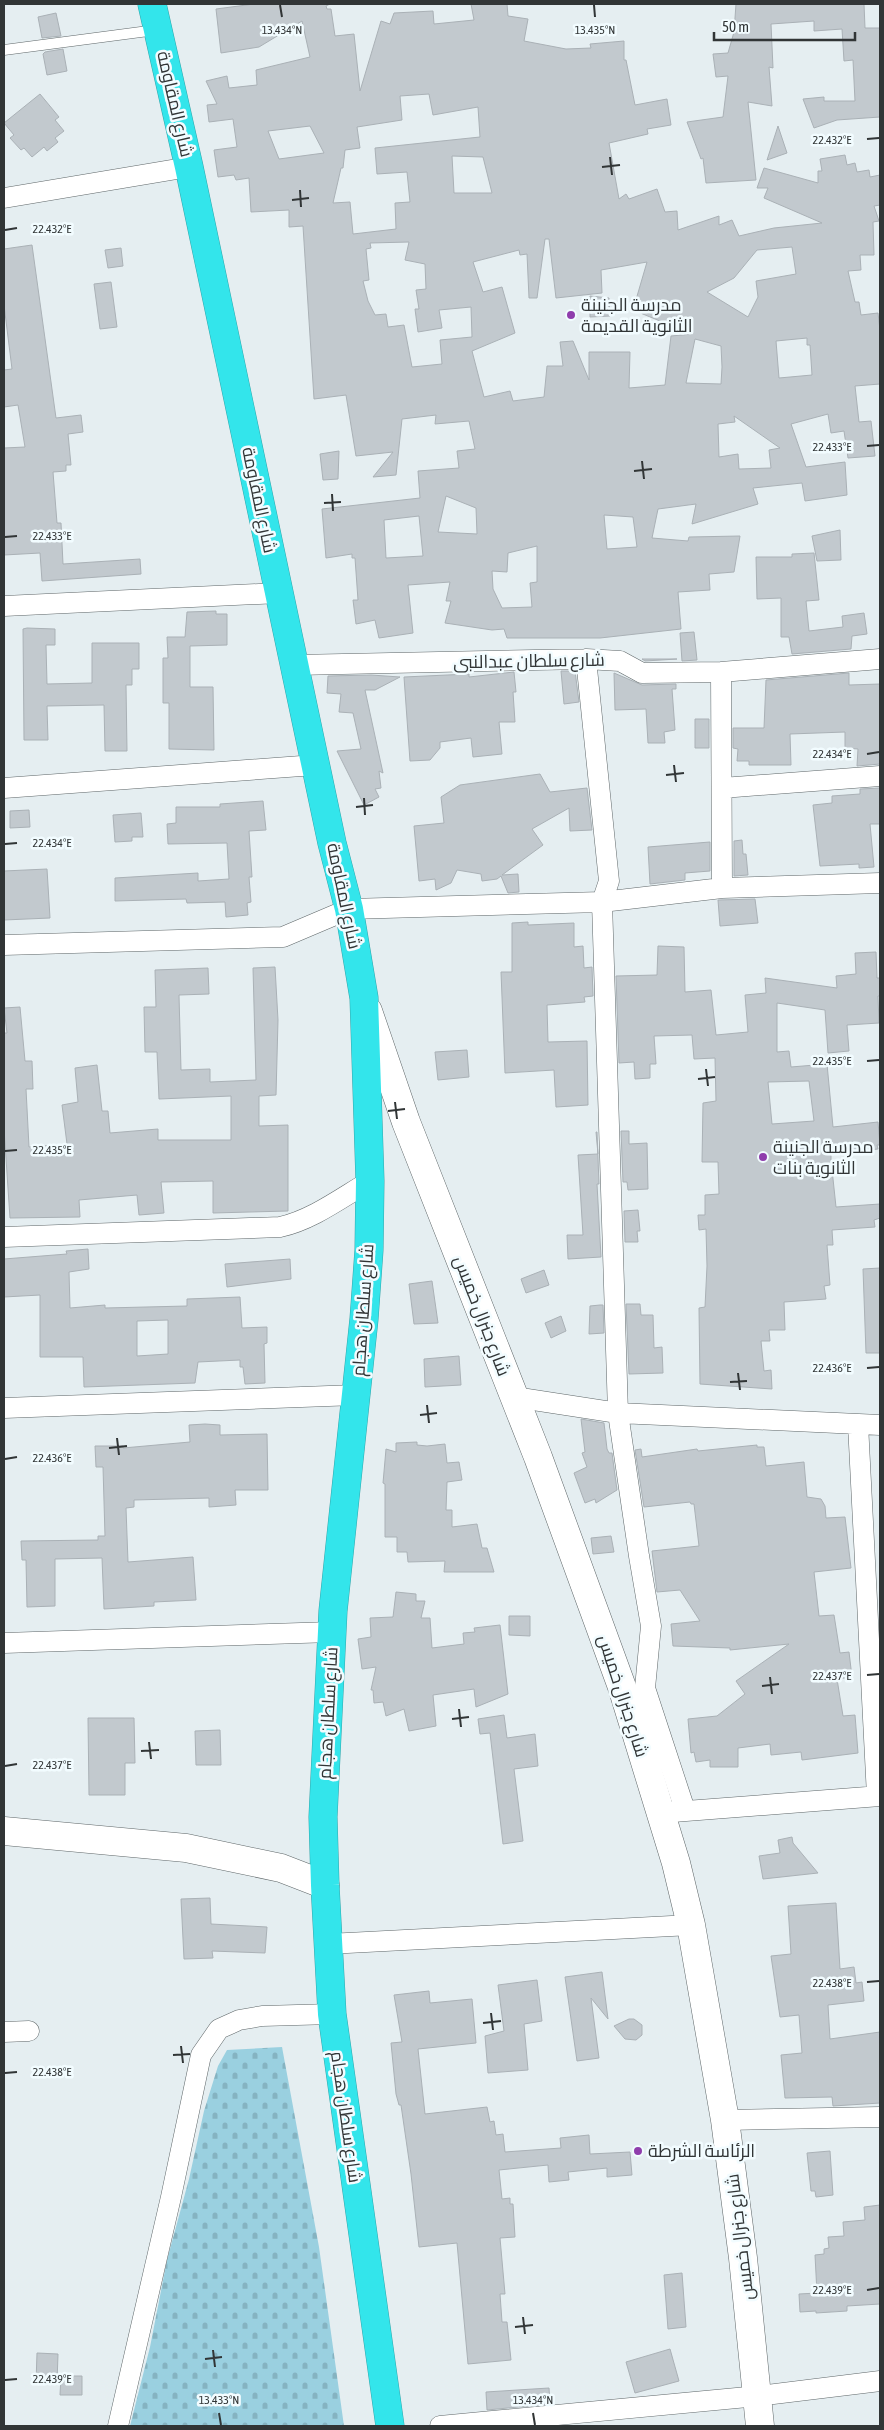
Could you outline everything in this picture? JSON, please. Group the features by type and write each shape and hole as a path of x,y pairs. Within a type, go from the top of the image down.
{"highway":[{"name":"شارع المقاومة","path":"155,17 349,909 364,998"},
{"name":"شارع سلطان هجام","path":"364,998 370,1181 369,1250 332,1632 323,1816 332,2014 390,2426"}],"main road":[{"name":"شارع جنرال خميس","path":"364,998 406,1122 514,1397 622,1687 673,1812 725,2120 760,2426"},
{"path":"4,1831 186,1848 281,1868 325,1885"}],"street":[{"path":"4,198 189,167"},
{"path":"4,606 279,593"},
{"path":"586,659 609,882 602,902 618,1413 651,1626 646,1688 673,1812 879,1796 858,1424"},
{"name":"شارع سلطان عبدالنبى","path":"295,665 586,659 620,661 642,673 721,672 880,659"},
{"path":"721,672 722,888"},
{"path":"4,788 316,764"},
{"path":"722,788 880,776"},
{"path":"4,945 283,937 349,909 602,902 722,888 880,883"},
{"path":"4,1237 280,1227 301,1221 370,1181"},
{"path":"4,1408 356,1395"},
{"path":"514,1397 618,1413 880,1425"},
{"path":"4,1643 332,1632"},
{"path":"328,1944 691,1925"},
{"path":"118,2426 171,2198 201,2054 219,2029 239,2020 262,2016 332,2014"},
{"path":"4,2032 29,2031"},
{"path":"725,2120 880,2116"},
{"path":"440,2426 758,2396 880,2381"}],"lane":[{"path":"4,50 155,17"}],"green space":[{"path":"282,2047 319,2247 344,2426 130,2426 150,2347 167,2260 189,2179 204,2111 218,2066 227,2050"}],"building":[{"path":"254,4 330,4 326,6 327,9 331,9 335,36 354,34 360,91 381,21 390,24 394,13 433,11 434,24 474,20 471,4 507,4 508,16 528,19 524,41 566,49 591,48 590,44 624,41 624,60 626,60 635,105 667,99 671,125 647,129 648,134 609,143 619,199 626,194 629,199 657,189 665,212 677,211 678,230 719,216 719,225 732,220 739,236 774,228 822,223 764,198 768,188 757,188 764,168 818,183 818,171 822,171 820,159 845,155 847,165 855,163 857,172 869,170 870,177 880,175 880,205 874,206 879,221 873,222 874,255 860,255 861,270 848,271 855,302 859,302 861,315 878,313 880,330 880,384 855,386 859,422 871,421 875,456 848,458 844,431 831,433 828,414 791,424 806,467 845,462 847,495 805,501 802,483 753,488 758,504 692,524 696,504 658,509 652,538 688,541 689,537 740,536 734,572 709,574 710,590 678,592 681,629 600,638 507,638 504,629 492,630 445,623 451,601 446,601 450,582 408,585 413,633 379,638 375,620 356,624 353,600 358,600 355,558 352,558 352,554 326,558 322,509 420,498 418,471 459,468 457,451 475,449 469,421 435,424 436,415 402,419 396,475 373,477 393,452 356,456 346,395 314,399 303,226 289,227 289,210 251,212 249,178 236,180 234,175 218,177 214,150 237,147 233,119 209,122 207,105 217,104 206,81 227,76 229,88 257,85 256,70 310,57 302,21 259,47 221,53 216,9","holes":["429,94 433,115 478,107 480,137 375,148 377,174 407,172 410,202 395,203 396,229 353,234 350,202 333,203 341,168 343,168 345,150 360,148 357,127 402,120 400,96","310,126 324,153 279,159 268,131","452,156 483,157 492,193 454,193","545,239 549,239 556,298 602,293 601,270 647,262 633,310 692,334 671,336 665,385 629,388 630,352 589,352 589,380 573,341 560,342 563,366 547,366 544,397 513,401 510,391 484,397 472,351 515,333 502,287 483,292 473,262 519,250 520,255 527,254 529,298 537,298","409,242 405,260 425,264 426,289 416,290 419,309 415,309 418,332 442,328 439,310 471,307 472,337 440,340 442,364 412,367 404,325 388,327 386,314 375,315 368,301 363,281 369,280 366,249 371,248 370,243","792,247 796,274 756,281 758,297 748,317 707,292 734,278 757,250","807,338 807,345 810,345 812,375 779,378 776,341","695,339 721,346 721,384 686,383","734,416 780,448 769,450 771,468 739,469 738,454 719,457 718,424 735,422","446,496 476,508 477,534 438,532","604,515 633,517 637,547 607,549","419,516 423,556 386,558 384,520","537,546 537,582 530,583 532,607 502,608 493,589 492,571 507,572 508,553"]},
{"path":"736,4 864,4 865,28 880,28 880,117 837,120 814,128 803,99 824,97 824,101 855,101 853,60 844,61 842,29 814,31 814,21 771,24 773,68 769,67 772,106 748,102 756,180 706,183 703,158 701,159 687,122 723,117 728,76 716,77 713,54 728,53 734,32"},
{"path":"56,13 61,36 42,38 38,17"},
{"path":"63,49 67,71 47,75 43,54"},
{"path":"40,94 59,117 55,120 64,131 55,138 58,142 47,151 44,147 32,157 24,148 21,150 10,138 14,135 4,123"},
{"path":"778,126 787,153 767,160"},
{"path":"32,245 56,418 81,415 83,432 68,434 71,465 66,465 66,471 53,472 57,523 61,523 63,564 140,559 141,574 42,581 40,553 4,555 4,448 25,447 18,405 4,407 4,370 12,369 4,305 4,249"},
{"path":"121,248 123,266 108,268 105,250"},
{"path":"111,282 117,327 100,329 94,284"},
{"path":"590,296 609,298 610,316 590,317"},
{"path":"339,451 338,479 323,480 320,454"},
{"path":"840,530 841,560 817,561 812,536"},
{"path":"814,553 819,600 806,601 809,631 843,627 842,616 864,613 867,634 852,636 851,649 792,654 789,637 781,637 781,598 757,599 756,557 792,557 792,554"},
{"path":"216,611 216,614 227,614 227,645 190,646 190,687 213,687 214,750 169,749 169,703 163,703 163,658 168,658 167,637 185,637 187,612"},
{"path":"23,629 55,629 55,645 46,645 47,684 92,683 92,643 139,643 139,669 132,669 132,685 126,685 127,751 105,751 104,705 47,706 48,740 24,740"},
{"path":"694,632 697,660 682,661 680,633"},
{"path":"642,659 677,659 645,661"},
{"path":"561,671 575,671 579,702 564,704"},
{"path":"514,672 516,692 513,692 515,722 499,722 502,754 473,757 471,738 440,742 440,748 430,760 410,761 404,677 469,674 469,677"},
{"path":"614,673 642,685 676,684 676,689 672,689 675,730 664,732 665,743 648,743 646,709 615,710"},
{"path":"849,673 849,685 880,684 880,764 857,766 858,749 845,748 845,732 790,734 791,765 749,765 749,761 737,761 738,749 733,748 733,728 764,728 766,680"},
{"path":"371,675 400,677 375,690 365,690 383,773 379,771 381,788 375,789 379,797 364,805 337,751 361,749 353,713 339,712 341,694 327,693 328,676"},
{"path":"695,719 709,719 709,748 695,748"},
{"path":"540,774 550,792 587,788 592,830 570,831 569,808 532,829 543,845 502,875 518,874 519,892 508,893 501,876 497,879 482,881 481,874 457,870 451,883 436,890 435,879 419,881 414,826 444,823 441,797 460,785"},
{"path":"880,788 880,824 870,824 874,867 859,868 859,864 820,866 813,805 832,803 832,796 860,794 860,789"},
{"path":"263,801 266,830 249,831 252,877 249,877 251,902 247,903 248,915 226,917 225,902 187,903 186,899 115,901 115,878 198,873 198,881 229,879 227,843 168,844 167,824 176,823 176,807 220,807 220,804"},
{"path":"29,810 30,827 10,828 10,811"},
{"path":"141,813 143,837 132,837 132,841 115,842 113,815"},
{"path":"742,840 743,854 746,854 748,875 734,876 734,841"},
{"path":"710,842 710,871 685,873 685,880 650,884 648,847"},
{"path":"47,869 50,918 4,920 4,871"},
{"path":"755,899 758,923 720,926 718,900"},
{"path":"528,922 528,925 574,923 574,947 583,946 584,968 592,967 593,996 584,997 585,1002 547,1005 548,1042 587,1041 588,1105 556,1107 554,1070 505,1073 501,972 512,972 512,923"},
{"path":"658,946 684,947 685,992 711,990 716,1035 748,1032 745,995 766,993 765,978 837,988 836,976 856,974 855,953 876,952 877,978 880,978 880,996 878,996 879,1023 847,1025 849,1051 828,1053 825,1010 777,1003 777,1052 789,1051 791,1067 827,1064 833,1127 878,1122 880,1145 877,1145 878,1149 831,1154 831,1160 836,1207 880,1204 880,1218 874,1220 875,1227 832,1230 833,1245 827,1245 830,1285 824,1286 826,1299 784,1302 785,1330 769,1330 770,1341 761,1341 764,1371 771,1370 772,1389 700,1384 699,1308 705,1307 707,1266 706,1229 699,1230 698,1215 705,1215 705,1195 719,1194 718,1162 702,1162 703,1103 716,1101 715,1058 694,1059 692,1035 654,1036 656,1064 650,1064 650,1078 635,1079 634,1062 619,1063 616,976 657,975","holes":["809,1081 814,1121 772,1124 768,1082"]},
{"path":"275,967 278,1020 276,1095 259,1096 259,1126 288,1125 288,1211 213,1213 213,1181 161,1182 164,1213 139,1215 137,1195 79,1200 80,1217 10,1218 4,1129 4,1033 7,1033 4,1008 20,1007 25,1061 32,1061 33,1089 26,1089 29,1147 67,1144 62,1105 78,1102 75,1068 97,1065 102,1111 108,1111 110,1133 158,1129 158,1140 231,1140 231,1096 159,1099 157,1052 145,1052 144,1007 156,1007 155,970 208,968 209,994 179,995 181,1070 210,1069 210,1082 256,1080 253,968"},
{"path":"467,1050 469,1077 438,1080 435,1052"},
{"path":"621,1131 629,1131 629,1144 647,1143 648,1189 628,1190 627,1182 623,1182"},
{"path":"598,1154 599,1184 597,1184 601,1257 568,1259 567,1235 583,1235 578,1155"},
{"path":"638,1210 640,1231 637,1231 638,1242 625,1242 624,1211"},
{"path":"88,1249 89,1269 69,1272 70,1308 105,1305 105,1308 187,1306 187,1299 240,1297 242,1328 267,1327 267,1343 264,1344 265,1383 245,1384 243,1367 240,1367 240,1360 198,1362 195,1383 84,1387 83,1357 40,1357 40,1295 4,1297 4,1259 67,1254 66,1251","holes":["168,1320 168,1354 137,1356 137,1321"]},
{"path":"290,1259 291,1279 227,1287 225,1264"},
{"path":"880,1268 880,1353 866,1353 863,1269"},
{"path":"544,1270 549,1285 526,1293 521,1279"},
{"path":"432,1281 438,1323 414,1324 409,1284"},
{"path":"626,1304 640,1304 641,1315 653,1315 654,1348 662,1347 663,1373 629,1374"},
{"path":"603,1305 604,1333 589,1334 590,1306"},
{"path":"561,1316 566,1331 551,1338 545,1323"},
{"path":"459,1356 461,1385 425,1387 424,1359"},
{"path":"581,1419 604,1423 607,1449 609,1453 612,1453 617,1490 596,1503 595,1499 585,1503 574,1473 587,1467 582,1453 585,1452"},
{"path":"189,1425 220,1425 220,1435 267,1434 268,1490 235,1490 236,1505 209,1507 209,1498 134,1500 134,1507 126,1508 128,1562 193,1557 196,1600 154,1602 154,1606 104,1609 102,1558 55,1559 55,1606 27,1607 26,1560 22,1560 21,1541 98,1540 98,1536 105,1536 103,1467 96,1467 95,1446 123,1446 123,1448 190,1442"},
{"path":"417,1442 417,1445 427,1446 445,1444 447,1463 459,1462 462,1480 447,1482 446,1510 452,1510 452,1527 477,1524 482,1548 487,1548 494,1572 444,1572 445,1561 408,1562 407,1552 397,1552 397,1537 385,1537 385,1484 383,1483 386,1449 396,1452 396,1443"},
{"path":"757,1445 757,1447 764,1447 766,1466 804,1462 807,1497 821,1499 825,1506 826,1518 845,1517 851,1568 814,1572 819,1616 834,1615 840,1653 849,1652 852,1677 837,1679 843,1716 855,1715 858,1753 802,1760 801,1752 771,1755 770,1744 738,1748 738,1767 710,1767 710,1760 696,1762 694,1752 691,1753 688,1719 717,1716 745,1694 736,1681 789,1644 730,1650 730,1648 673,1646 671,1624 700,1621 680,1590 657,1592 652,1551 699,1546 694,1504 690,1502 644,1507 635,1450 641,1449 642,1457 697,1449 698,1451"},
{"path":"611,1536 614,1552 593,1554 591,1538"},
{"path":"396,1592 416,1594 416,1601 425,1601 421,1618 430,1618 432,1648 464,1644 463,1633 475,1632 474,1628 500,1625 508,1694 476,1707 474,1689 433,1695 436,1726 409,1731 404,1709 386,1716 383,1702 374,1703 373,1690 371,1690 376,1667 362,1669 358,1639 371,1637 370,1618 393,1617"},
{"path":"509,1616 530,1616 530,1636 509,1635"},
{"path":"504,1715 507,1738 535,1734 538,1766 514,1769 523,1841 503,1844 490,1733 480,1734 478,1719"},
{"path":"88,1718 134,1718 135,1763 125,1763 125,1795 89,1795"},
{"path":"220,1730 221,1765 196,1765 195,1731"},
{"path":"792,1837 793,1843 818,1873 763,1879 759,1856 780,1853 778,1840"},
{"path":"210,1898 211,1924 267,1927 265,1953 212,1951 213,1958 184,1959 181,1899"},
{"path":"836,1903 840,1969 854,1967 856,1983 862,1982 864,2001 828,2005 830,2039 880,2032 880,2103 833,2106 832,2097 785,2098 781,2055 802,2053 799,2015 780,2017 771,1956 791,1954 788,1906"},
{"path":"602,1972 608,2019 591,1998 599,2058 577,2061 565,1977"},
{"path":"537,1980 542,2021 524,2024 528,2070 488,2073 485,2036 504,2031 498,1985"},
{"path":"429,1991 430,2003 472,1999 476,2043 418,2049 425,2114 487,2107 490,2122 494,2121 496,2135 503,2134 505,2152 561,2148 560,2138 589,2135 590,2154 630,2152 632,2175 607,2177 607,2168 568,2172 569,2180 549,2182 548,2165 499,2170 502,2199 510,2198 510,2204 513,2204 515,2237 500,2238 505,2294 500,2294 502,2322 507,2322 511,2360 468,2364 457,2243 419,2247 411,2174 401,2105 399,2105 396,2094 391,2043 402,2042 394,1995"},
{"path":"629,2019 634,2019 642,2025 642,2035 636,2040 625,2039 614,2026"},
{"path":"830,2151 833,2195 816,2197 815,2191 811,2191 807,2153"},
{"path":"880,2205 880,2304 847,2306 847,2311 800,2312 799,2294 817,2293 815,2255 824,2254 824,2249 829,2248 828,2237 844,2236 843,2222 865,2220 864,2207"},
{"path":"682,2273 686,2327 668,2329 664,2275"},
{"path":"670,2349 679,2381 635,2393 626,2362"},
{"path":"37,2353 58,2354 57,2383 36,2383"},
{"path":"61,2376 82,2376 82,2395 60,2395"},
{"path":"549,2388 550,2404 487,2410 486,2392"}],"place":[{"name":"مدرسة الجنينة الثانوية القديمة","path":"571,315"},
{"name":"مدرسة الجنينة الثانوية بنات","path":"763,1157"},
{"name":"الرئاسة الشرطة","path":"638,2151"}]}
